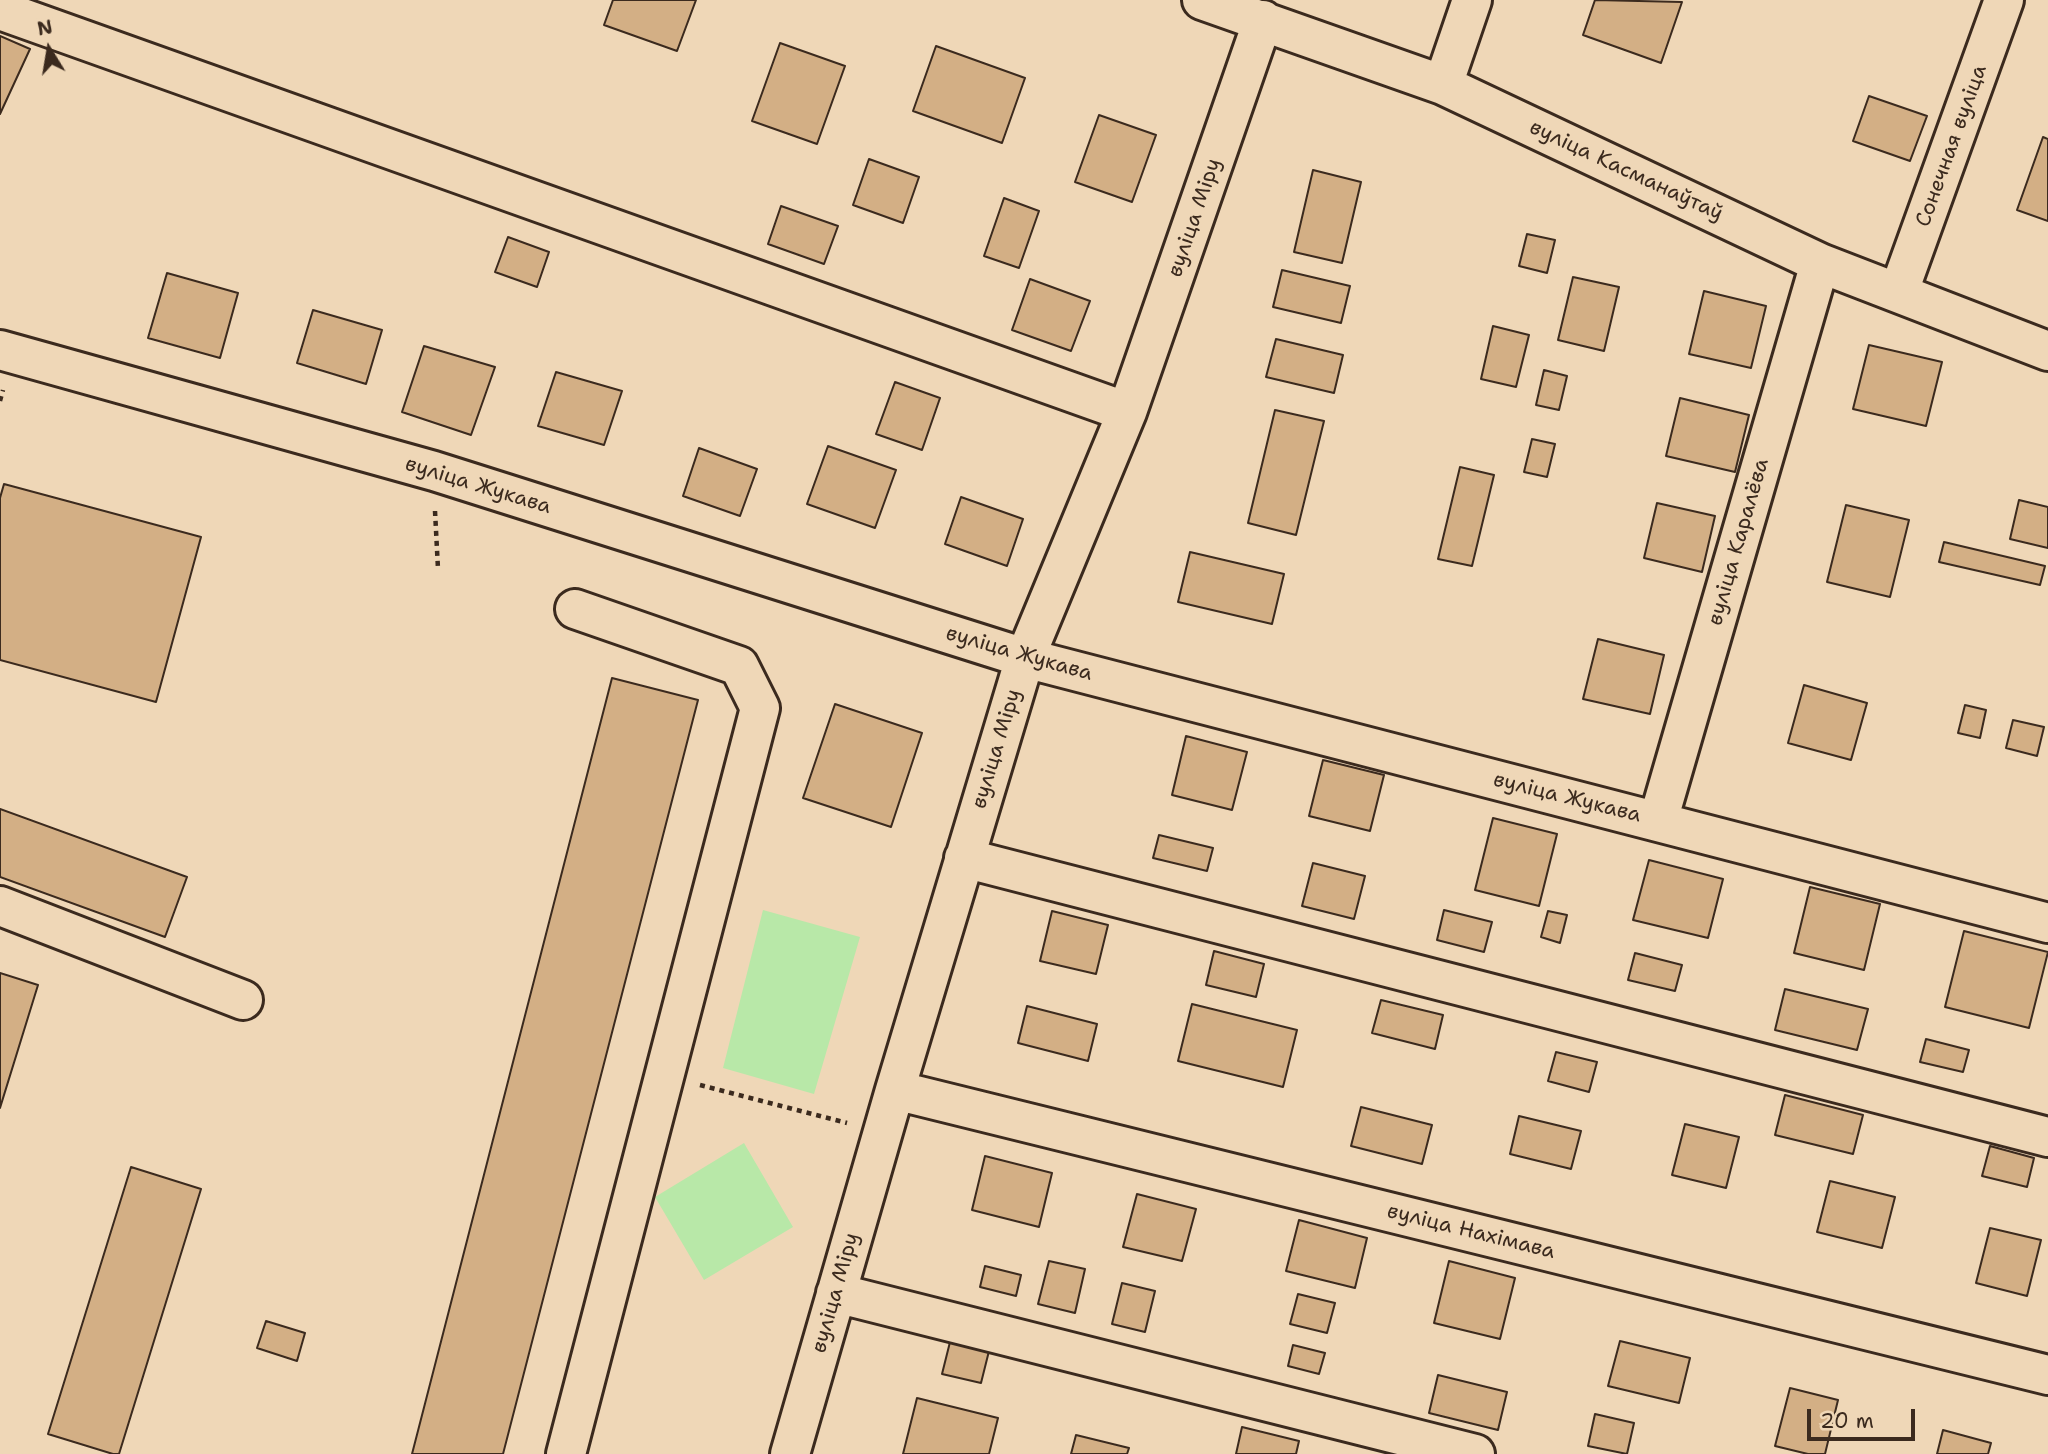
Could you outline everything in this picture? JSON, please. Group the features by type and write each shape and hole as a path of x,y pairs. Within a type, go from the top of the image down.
{"street":[{"name":"вуліца Касманаўтаў","path":"1202,0 1443,85 1820,263 1899,291 2048,351"},
{"path":"1443,85 1472,0"},
{"name":"Сонечная вуліца","path":"1899,291 2004,0"},
{"path":"0,10 1127,412"},
{"name":"вуліца Міру","path":"790,1454 895,1090 1025,658 1127,412 1263,20"},
{"name":"вуліца Каралёва","path":"1658,821 1820,263"},
{"name":"вуліца Жукава","path":"0,350 434,471 1025,658 2048,923"},
{"path":"566,1454 761,708 739,666 575,609"},
{"path":"964,858 2048,1137"},
{"path":"0,906 243,1000"},
{"name":"вуліца Нахімава","path":"895,1090 2048,1375"},
{"path":"836,1293 1475,1454"}],"path":[{"path":"434,504 447,508"},
{"path":"665,1076 851,1124 855,1111"}],"green space":[{"path":"763,910 860,937 814,1094 723,1068"},
{"path":"744,1143 793,1227 704,1280 655,1197"}],"building":[{"path":"613,0 696,0 677,51 604,25"},
{"path":"1595,0 1682,2 1661,63 1583,35"},
{"path":"0,36 30,49 0,114"},
{"path":"780,43 845,66 817,144 752,121"},
{"path":"936,46 1025,78 1002,143 913,111"},
{"path":"1869,96 1927,116 1910,161 1853,141"},
{"path":"1099,115 1156,135 1132,202 1075,182"},
{"path":"2043,137 2048,139 2048,221 2017,210"},
{"path":"869,159 919,177 903,223 853,205"},
{"path":"1313,170 1361,182 1342,263 1294,252"},
{"path":"1004,198 1039,211 1019,268 984,256"},
{"path":"781,206 838,226 824,264 768,244"},
{"path":"1527,234 1555,240 1547,273 1519,266"},
{"path":"508,237 549,252 537,287 495,272"},
{"path":"1282,270 1350,286 1341,323 1273,307"},
{"path":"167,273 238,293 220,358 148,338"},
{"path":"1573,277 1619,287 1604,351 1558,340"},
{"path":"1030,279 1090,301 1071,351 1012,330"},
{"path":"1704,291 1766,306 1751,368 1689,354"},
{"path":"313,310 382,330 366,384 297,363"},
{"path":"1493,326 1529,335 1516,387 1481,379"},
{"path":"1276,339 1343,355 1334,393 1266,377"},
{"path":"1869,345 1942,362 1926,426 1853,409"},
{"path":"424,346 495,367 471,435 402,412"},
{"path":"1544,370 1567,376 1559,410 1536,405"},
{"path":"556,372 622,391 604,445 538,426"},
{"path":"895,382 940,398 922,450 876,434"},
{"path":"1680,398 1749,415 1735,472 1666,456"},
{"path":"1275,410 1324,421 1296,535 1248,523"},
{"path":"1532,439 1555,444 1547,477 1524,472"},
{"path":"828,446 896,470 875,528 807,504"},
{"path":"699,448 757,469 740,516 683,496"},
{"path":"1460,467 1494,475 1472,566 1438,559"},
{"path":"4,484 201,537 156,702 0,660 0,498"},
{"path":"961,497 1023,519 1007,566 945,544"},
{"path":"2019,500 2048,507 2048,548 2010,539"},
{"path":"1657,503 1715,516 1702,572 1644,558"},
{"path":"1846,505 1909,520 1890,597 1827,582"},
{"path":"1944,542 2045,566 2040,585 1939,562"},
{"path":"1190,552 1284,574 1272,624 1178,602"},
{"path":"1598,639 1664,655 1650,714 1583,699"},
{"path":"612,678 698,700 503,1454 412,1454"},
{"path":"1804,685 1867,703 1851,760 1788,743"},
{"path":"835,704 922,733 891,827 803,798"},
{"path":"1965,705 1986,710 1980,738 1958,733"},
{"path":"2013,720 2044,727 2037,756 2006,748"},
{"path":"1186,736 1247,752 1232,810 1172,795"},
{"path":"1323,760 1384,775 1370,831 1309,816"},
{"path":"0,809 187,877 165,937 0,877"},
{"path":"1493,818 1557,834 1539,906 1475,890"},
{"path":"1159,835 1213,848 1207,871 1153,858"},
{"path":"1649,860 1723,879 1708,938 1633,920"},
{"path":"1313,863 1365,876 1354,919 1302,906"},
{"path":"1810,887 1880,904 1864,970 1794,953"},
{"path":"1444,910 1492,922 1484,952 1437,940"},
{"path":"1052,911 1108,925 1096,974 1040,961"},
{"path":"1548,911 1567,915 1560,943 1541,937"},
{"path":"1964,931 2048,952 2029,1028 1945,1007"},
{"path":"1214,951 1264,964 1256,997 1206,985"},
{"path":"1635,953 1682,965 1675,991 1628,980"},
{"path":"0,973 38,985 0,1108"},
{"path":"1785,989 1868,1009 1857,1050 1775,1030"},
{"path":"1381,1000 1443,1015 1435,1049 1372,1033"},
{"path":"1192,1004 1297,1030 1283,1087 1178,1061"},
{"path":"1027,1006 1097,1024 1088,1061 1018,1043"},
{"path":"1926,1039 1969,1050 1963,1072 1920,1062"},
{"path":"1556,1052 1597,1062 1589,1092 1548,1081"},
{"path":"1785,1095 1863,1115 1853,1154 1775,1135"},
{"path":"1361,1107 1432,1125 1422,1164 1351,1146"},
{"path":"1519,1116 1581,1131 1571,1169 1510,1154"},
{"path":"1685,1124 1739,1137 1726,1188 1672,1175"},
{"path":"1990,1146 2034,1158 2027,1187 1982,1176"},
{"path":"985,1156 1052,1173 1039,1227 972,1210"},
{"path":"131,1167 201,1189 119,1454 113,1454 48,1434"},
{"path":"1830,1181 1895,1197 1882,1248 1817,1232"},
{"path":"1137,1194 1196,1209 1182,1261 1123,1247"},
{"path":"1299,1220 1367,1238 1355,1288 1286,1271"},
{"path":"1990,1228 2041,1240 2027,1296 1976,1283"},
{"path":"1049,1261 1085,1269 1075,1313 1038,1304"},
{"path":"1449,1261 1515,1278 1500,1339 1434,1323"},
{"path":"985,1266 1021,1275 1016,1296 980,1287"},
{"path":"1122,1283 1155,1291 1145,1332 1112,1324"},
{"path":"1298,1294 1335,1303 1327,1333 1290,1324"},
{"path":"266,1321 305,1333 297,1361 257,1348"},
{"path":"1620,1341 1690,1358 1679,1403 1608,1386"},
{"path":"950,1342 989,1351 981,1383 942,1374"},
{"path":"1293,1345 1325,1353 1319,1374 1288,1366"},
{"path":"1438,1375 1507,1392 1498,1430 1429,1413"},
{"path":"1790,1388 1838,1400 1825,1454 1808,1454 1775,1446"},
{"path":"917,1398 998,1418 989,1454 903,1454"},
{"path":"1595,1414 1634,1423 1627,1454 1588,1446"},
{"path":"1242,1427 1299,1441 1296,1454 1236,1454"},
{"path":"1943,1430 1991,1443 1988,1454 1937,1454"},
{"path":"1076,1435 1129,1448 1127,1454 1071,1454"}]}
